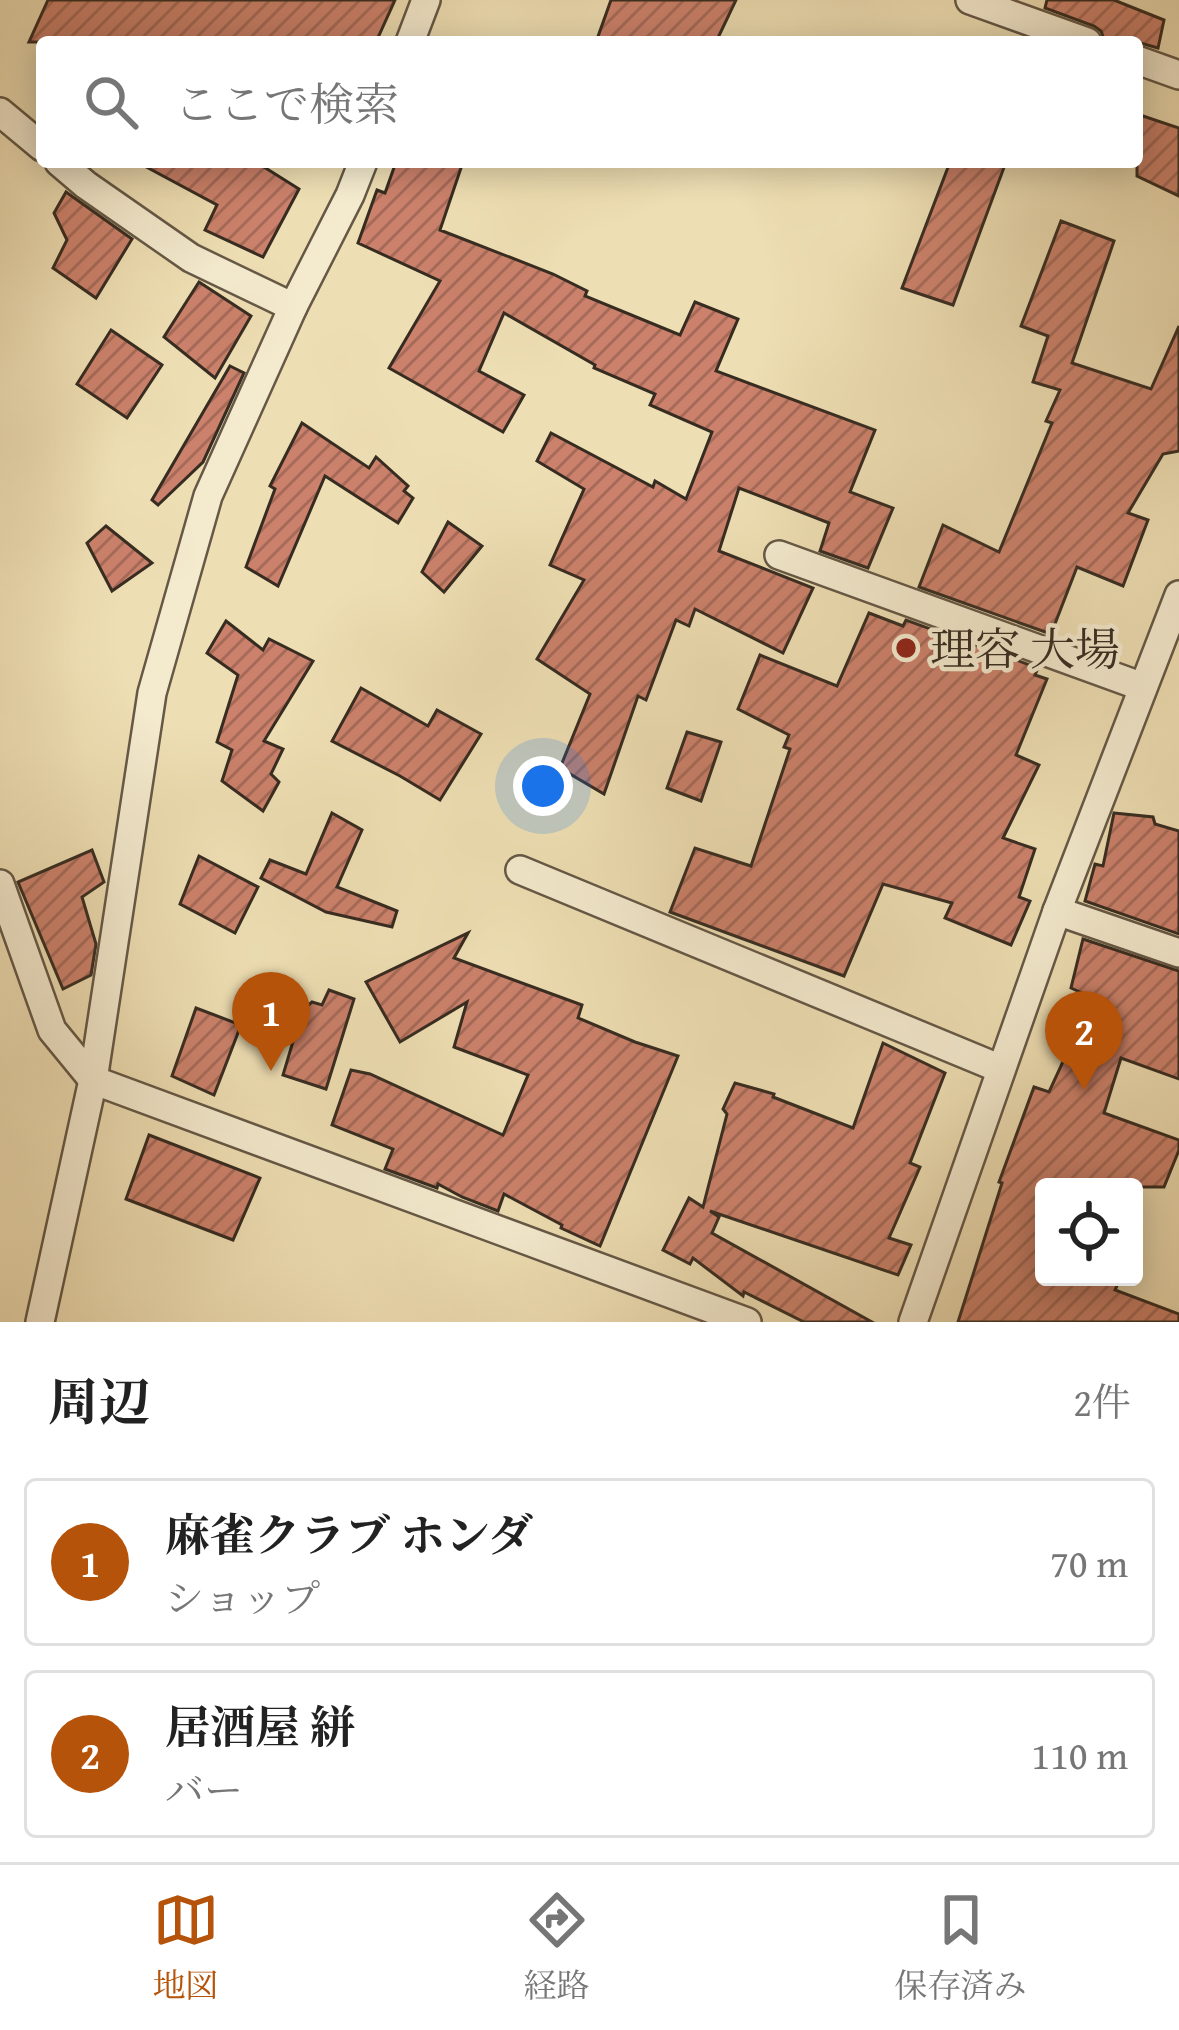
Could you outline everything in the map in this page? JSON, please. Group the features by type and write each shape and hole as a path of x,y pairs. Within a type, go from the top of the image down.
{"street":[{"path":"412,36 426,0"},
{"path":"970,0 1070,36"},
{"path":"1143,62 1179,75"},
{"path":"0,112 36,143"},
{"path":"66,168 191,258 293,307"},
{"path":"40,1322 93,1080 152,693 208,496 361,168"},
{"path":"779,555 1144,687"},
{"path":"913,1322 1058,911 1179,595"},
{"path":"520,870 1001,1069"},
{"path":"0,884 52,1030 93,1080 747,1322"},
{"path":"1058,911 1179,953"}],"building":[{"path":"48,0 395,0 379,36 36,36 36,42 29,42"},
{"path":"611,0 736,0 719,36 598,36"},
{"path":"1047,0 1114,0 1164,20 1158,48 1143,44 1143,36 1103,36 1094,26 1045,8"},
{"path":"1143,116 1179,128 1179,196 1137,176 1137,168 1143,168"},
{"path":"148,168 266,168 299,189 263,257 205,230 217,205"},
{"path":"394,168 461,168 440,230 553,274 587,291 585,296 680,335 695,302 738,319 716,371 875,430 850,492 893,508 868,568 820,551 829,523 739,488 719,551 813,588 783,653 695,609 689,626 676,620 646,700 638,696 604,794 560,768 590,694 537,659 584,580 550,565 584,489 537,461 551,433 653,487 655,481 686,499 712,432 650,405 655,394 594,368 504,313 479,371 524,395 503,432 389,368 440,281 358,243 377,190 385,193"},
{"path":"948,168 1004,168 953,305 902,288"},
{"path":"66,192 132,239 96,298 53,268 67,240 54,213"},
{"path":"1061,221 1114,241 1072,363 1151,389 1179,326 1179,451 1163,454 1128,513 1148,520 1123,586 1077,567 1051,634 919,587 943,525 999,552 1052,423 1046,421 1060,390 1033,382 1048,336 1021,326"},
{"path":"199,282 251,316 215,378 164,337"},
{"path":"111,330 162,365 127,418 77,384"},
{"path":"230,366 244,373 203,462 158,505 152,500"},
{"path":"302,423 369,468 376,457 408,486 404,491 413,498 398,523 325,476 278,586 246,567 275,489 270,486"},
{"path":"448,522 482,546 444,592 422,572"},
{"path":"106,526 152,563 112,591 87,543"},
{"path":"869,613 903,626 906,620 1038,668 1035,675 1047,679 1016,755 1039,765 1003,838 1035,849 1019,897 1030,901 1011,945 945,918 952,903 883,884 844,976 670,912 695,848 751,866 790,749 784,747 789,735 738,709 760,655 837,686"},
{"path":"226,621 263,650 269,639 313,661 264,741 283,749 271,774 279,782 263,811 222,781 232,750 217,742 238,675 207,653"},
{"path":"361,688 428,726 437,710 481,734 440,800 332,741"},
{"path":"687,732 721,742 701,801 667,788"},
{"path":"332,813 362,830 337,887 397,911 392,927 326,912 261,878 270,860 306,874"},
{"path":"1114,813 1153,817 1155,824 1179,831 1179,934 1085,901 1095,864 1103,866"},
{"path":"92,850 104,882 82,897 96,944 91,975 63,989 18,882"},
{"path":"199,856 258,887 235,933 180,904"},
{"path":"468,933 454,958 582,1005 578,1018 678,1056 600,1246 504,1194 498,1211 438,1184 437,1188 385,1169 393,1149 332,1125 351,1070 370,1074 503,1135 528,1075 454,1047 467,1002 400,1042 366,982"},
{"path":"1083,939 1179,971 1179,1079 1121,1058 1104,1113 1179,1140 1179,1150 1164,1187 1143,1187 1143,1178 1035,1178 1035,1286 1117,1286 1115,1290 1179,1314 1179,1322 958,1322 999,1182 1034,1087 1049,1092 1073,1040 1067,1037 1082,993 1071,988"},
{"path":"329,990 354,999 326,1089 283,1075 297,1028 287,1025 312,1002 322,1005"},
{"path":"196,1008 241,1025 214,1095 172,1076"},
{"path":"883,1043 945,1073 910,1163 920,1167 889,1238 911,1245 898,1275 710,1211 719,1217 712,1233 872,1322 804,1322 744,1292 743,1296 693,1258 690,1264 663,1250 689,1198 703,1207 727,1114 723,1109 735,1083 774,1094 853,1128"},
{"path":"149,1135 260,1178 233,1240 126,1199"}],"place":[{"name":"理容 大場","path":"906,648"},
{"name":"麻雀クラブ ホンダ","path":"271,1071"},
{"name":"居酒屋 絣","path":"1084,1090"}]}
